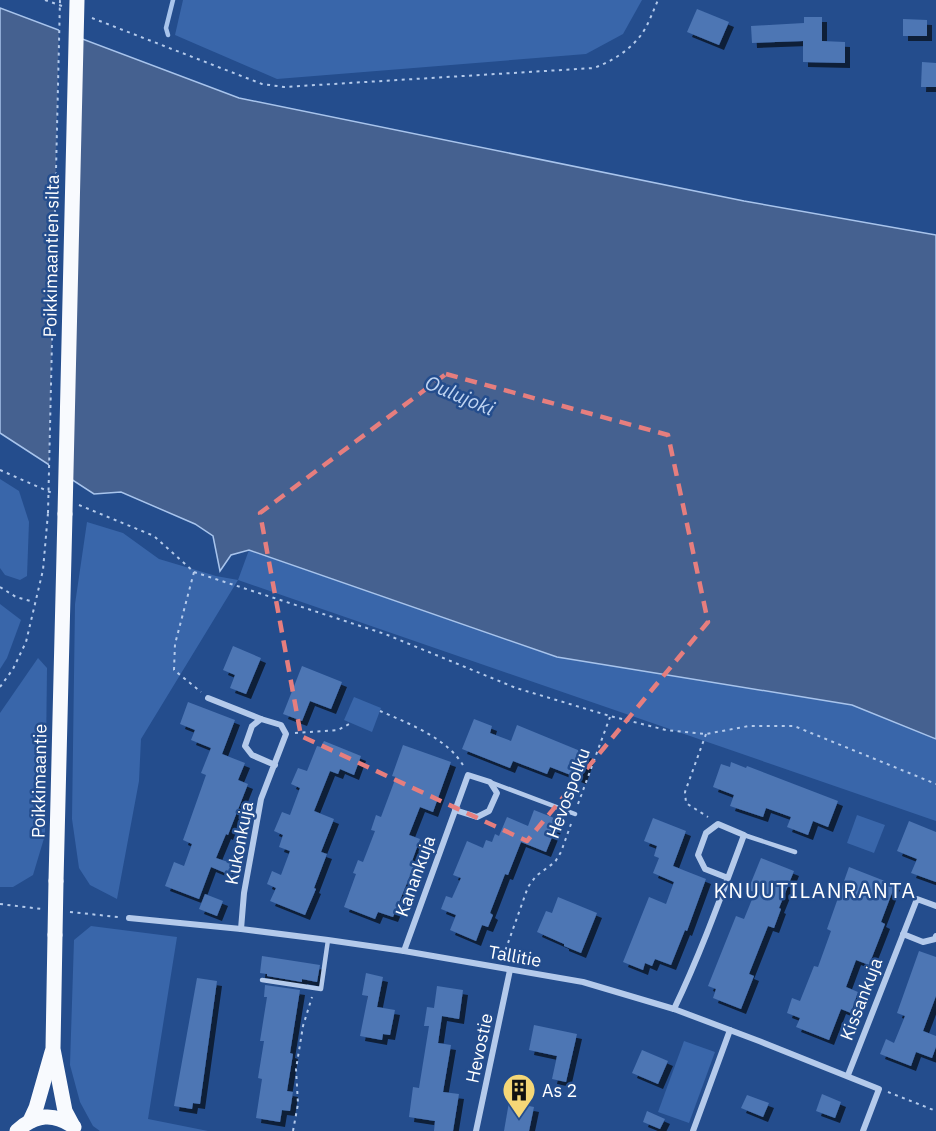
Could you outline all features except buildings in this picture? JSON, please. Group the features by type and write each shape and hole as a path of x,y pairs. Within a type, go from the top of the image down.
{"main road":[{"name":"Poikkimaantien silta","path":"65,514 71,4"},
{"name":"Poikkimaantie","path":"65,514 52,1049 65,1111 75,1129"},
{"name":"Poikkimaantie","path":"30,1121 36,1108 52,1049"},
{"path":"17,1131 30,1121 45,1117 60,1119 75,1129"}],"street":[{"path":"208,698 281,725 286,734"},
{"path":"261,719 252,726 245,746 252,755 274,765"},
{"name":"Kukonkuja","path":"241,929 244,893 261,799 286,734"},
{"path":"454,810 477,817 489,811 496,793 490,782 468,775"},
{"name":"Kanankuja","path":"404,951 468,775"},
{"path":"674,1010 691,974 728,878 744,835 718,824 706,832 698,855 705,868 728,878"},
{"name":"Kissankuja","path":"848,1075 917,899 936,906"},
{"name":"Tallitie","path":"129,918 328,940 583,982 730,1030 879,1089"},
{"path":"903,934 923,942 935,939 936,936"},
{"name":"Hevostie","path":"476,1131 510,970"},
{"path":"693,1131 730,1030"},
{"path":"863,1131 879,1089"}],"lane":[{"path":"490,782 575,814"},
{"path":"744,835 795,852"},
{"path":"262,980 321,989 328,940"}],"path":[{"path":"45,0 71,4"},
{"path":"0,687 13,669 26,642 43,570 48,513 60,0"},
{"path":"85,15 262,84 284,87 594,68 610,62 625,52 642,34 658,0"},
{"path":"154,536 194,572 386,634 516,688 610,717 666,730 706,734 749,726 794,726 936,784"},
{"path":"194,572 175,644 174,670 208,698"},
{"path":"0,587 16,597 34,602"},
{"path":"380,711 424,730 458,756 468,775"},
{"name":"Hevospolku","path":"499,968 528,887 536,876 555,862 561,852 610,717"},
{"path":"286,734 338,729 351,723"},
{"path":"706,734 685,792 686,803 718,824"},
{"path":"0,903 44,909"},
{"path":"67,912 129,918"},
{"path":"293,1131 298,1104 296,1069 303,1026 314,988"},
{"path":"879,1089 936,1111"}],"highlighted area":[{"path":"446,374 668,435 708,622 527,841 301,736 260,513"}],"shaded area":[{"path":"183,0 642,0 623,34 586,54 277,79 175,35"},
{"path":"0,479 19,491 29,522 27,576 20,580 5,575 0,568"},
{"path":"87,522 123,533 159,559 238,580 141,739 139,781 117,899 90,885 79,868 72,819 75,604"},
{"path":"249,550 557,657 852,705 936,739 936,821 238,580"},
{"path":"0,604 21,620 7,658 0,669"},
{"path":"38,658 47,668 45,835 33,875 13,887 0,887 0,713"},
{"path":"354,697 381,708 372,732 344,720"},
{"path":"857,815 885,825 874,853 847,843"},
{"path":"91,926 177,937 148,1119 208,1131 100,1131 93,1126 80,1102 70,1065 74,940"},
{"path":"684,1041 715,1052 689,1123 658,1112"}],"water":[{"name":"Oulujoki","path":"0,8 239,98 744,201 936,235 936,739 852,705 557,657 249,550 231,555 220,571 213,536 195,524 121,492 94,494 0,433"}],"pier":[{"path":"59,27 76,34 65,478 49,468"}],"waterway":[{"path":"168,35 166,28 173,0"}],"place":[{"name":"As 2","path":"519,1119"}],"district":[{"name":"KNUUTILANRANTA","path":"815,890"}]}
